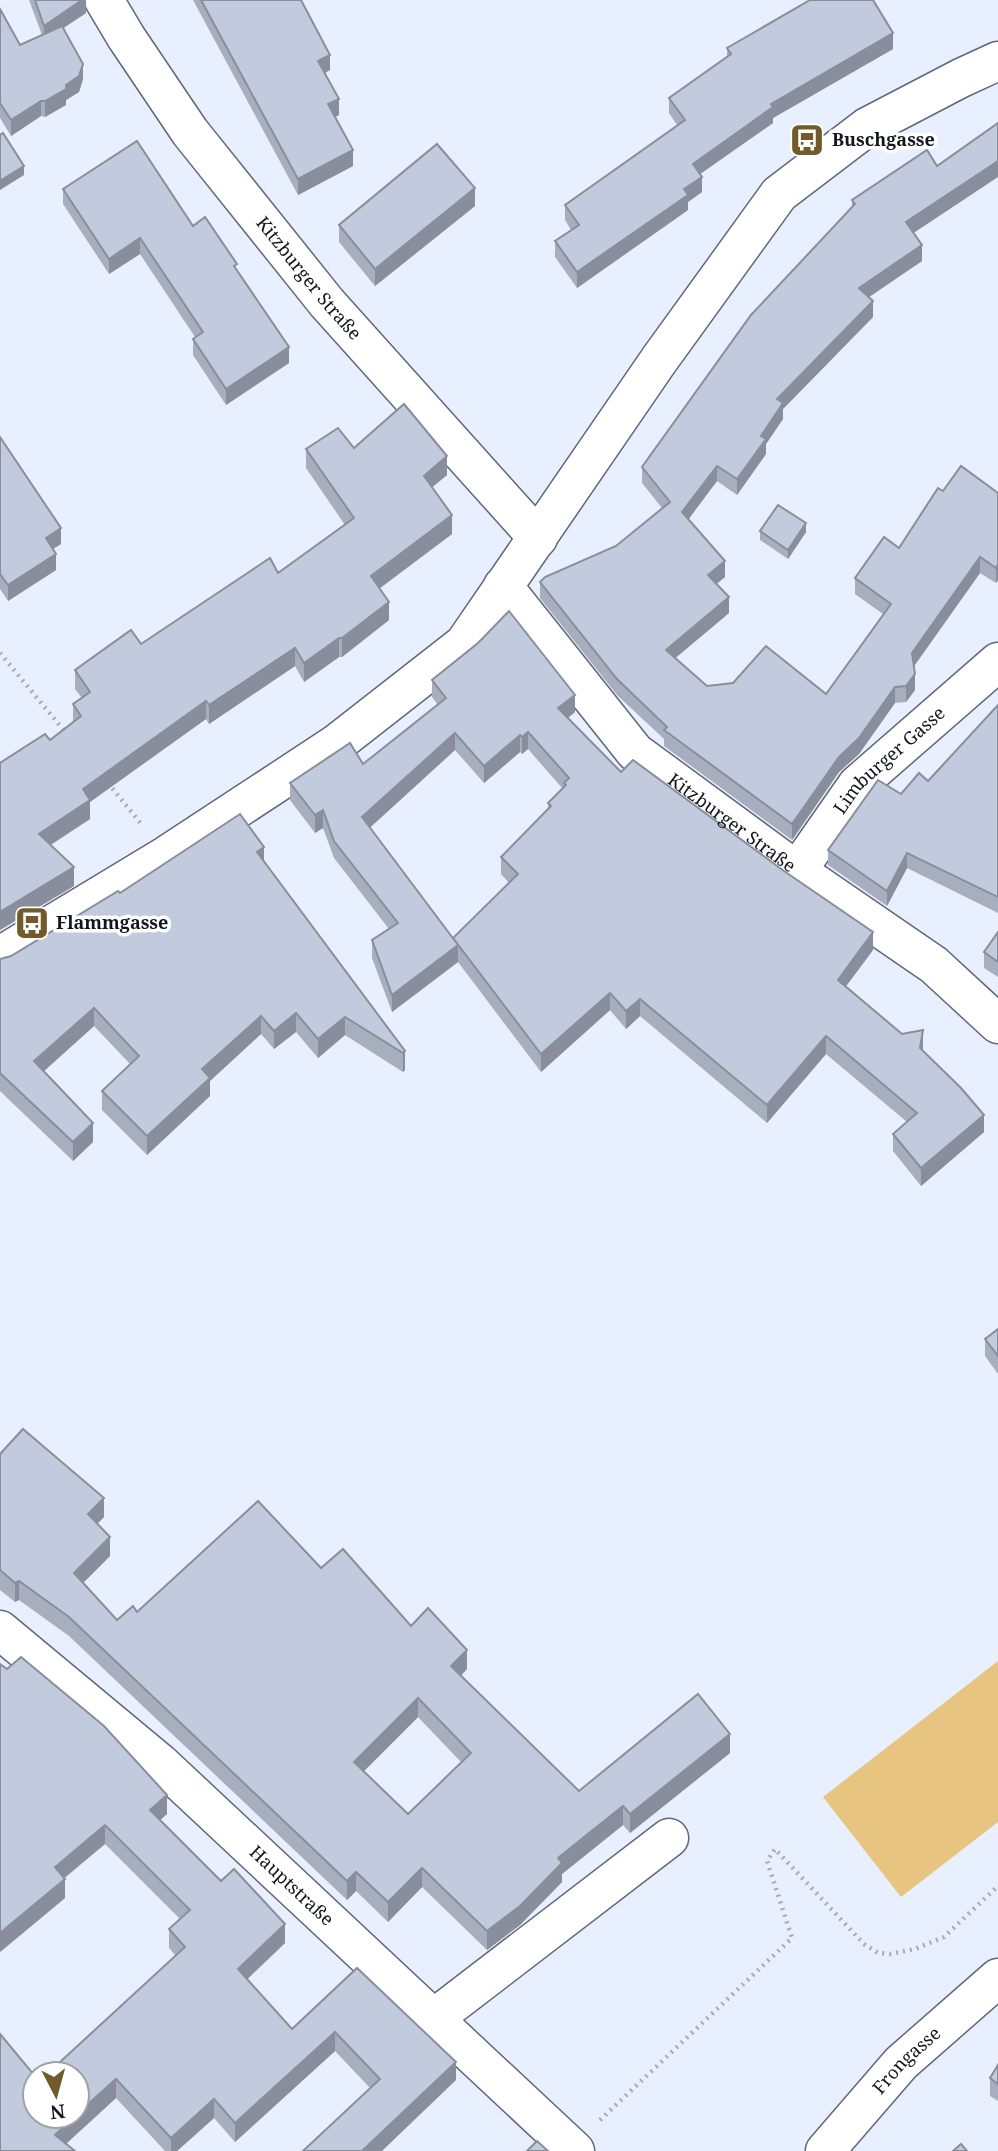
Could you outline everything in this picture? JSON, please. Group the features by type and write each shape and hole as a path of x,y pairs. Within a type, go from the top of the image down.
{"street":[{"name":"Kitzburger Straße","path":"103,0 190,132 327,303 538,538"},
{"path":"0,956 167,855 336,744 464,643 659,359 779,194 867,127 998,61"},
{"name":"Kitzburger Straße","path":"503,586 635,752 797,872 934,965 998,1024"},
{"name":"Limburger Gasse","path":"797,872 857,785 998,662"},
{"name":"Hauptstraße","path":"0,1630 160,1763 573,2149"},
{"path":"433,2019 669,1838"},
{"name":"Frongasse","path":"825,2151 901,2063 998,1978"}],"path":[{"path":"0,653 70,738"},
{"path":"106,781 167,855"},
{"path":"573,2149 792,1938 767,1861 775,1849 864,1944 878,1953 890,1954 915,1949 944,1937 998,1885"}],"shaded area":[{"path":"998,1661 998,1822 901,1897 823,1797"}],"building":[{"path":"35,0 82,0 44,26"},
{"path":"201,0 301,0 330,55 318,61 339,99 328,104 353,150 298,179"},
{"path":"810,0 873,0 893,33 771,104 773,107 693,164 702,177 684,189 688,195 577,272 555,241 579,225 565,205 685,120 669,98 731,54 727,48"},
{"path":"0,9 20,45 62,26 83,64 79,76 66,85 66,89 11,120 0,103"},
{"path":"998,123 998,161 906,222 922,245 859,288 873,301 777,399 783,403 761,436 766,439 737,479 717,466 682,512 725,561 708,575 729,597 666,650 707,686 733,683 766,646 826,694 891,604 855,578 884,537 899,548 938,488 943,491 961,466 998,493 996,568 980,557 912,653 915,674 906,686 895,687 859,738 839,757 792,824 664,730 667,727 617,679 540,582 545,577 616,546 670,502 642,467 751,315 855,204 852,200 927,150 937,166"},
{"path":"3,133 24,166 0,181 0,135"},
{"path":"137,141 193,226 205,217 237,264 234,266 289,347 226,389 193,339 203,332 140,238 109,259 63,189"},
{"path":"437,144 475,188 375,269 339,225"},
{"path":"404,404 447,456 424,476 452,515 371,576 389,602 304,663 295,648 209,705 206,701 83,789 90,800 39,834 74,867 0,912 0,763 45,734 50,740 81,716 73,704 90,692 75,670 131,630 141,644 270,558 278,573 354,518 306,449 338,428 354,448"},
{"path":"0,437 61,528 46,538 56,554 8,585 0,574"},
{"path":"778,505 806,523 788,550 760,531"},
{"path":"509,611 575,695 558,708 621,772 633,760 784,871 873,932 838,980 902,1034 923,1030 920,1048 984,1115 921,1168 893,1134 917,1113 826,1036 767,1105 640,999 626,1011 610,993 541,1054 453,938 518,874 501,857 551,806 548,803 566,785 564,783 569,778 528,732 522,737 520,735 484,766 455,733 362,817 458,945 392,995 372,940 398,923 334,841 323,810 315,815 290,783 350,743 363,764 446,698 432,680 478,643"},
{"path":"998,705 998,897 907,853 887,891 828,850 878,780 901,794 919,773 928,781"},
{"path":"240,814 264,847 257,852 405,1051 403,1053 345,1017 318,1039 296,1013 274,1031 261,1016 202,1069 210,1078 147,1136 102,1091 139,1056 94,1008 34,1061 93,1123 73,1142 0,1073 0,959 11,956 118,891 120,893"},
{"path":"998,932 998,962 984,952"},
{"path":"998,1329 998,1356 985,1339"},
{"path":"23,1429 104,1498 88,1514 110,1537 74,1573 117,1620 133,1606 137,1612 258,1501 321,1568 343,1549 411,1626 428,1608 467,1650 451,1666 579,1791 698,1694 730,1734 630,1814 623,1806 558,1858 562,1863 520,1906 487,1931 422,1868 388,1902 356,1872 347,1881 69,1617 19,1581 15,1583 0,1570 0,1454","holes":["418,1698 471,1753 408,1814 354,1762"]},
{"path":"21,1657 104,1726 167,1795 150,1810 221,1881 234,1869 285,1924 238,1969 292,2029 357,1968 456,2062 362,2151 303,2151 380,2079 335,2032 235,2123 214,2099 171,2138 116,2079 91,2101 91,2060 62,2060 185,1947 169,1929 190,1910 105,1825 55,1867 65,1879 0,1933 0,1664 7,1669"},
{"path":"0,2034 22,2060 21,2130 60,2130 55,2135 75,2151 0,2151"},
{"path":"998,2065 998,2084 990,2078"},
{"path":"537,2141 548,2151 527,2151"},
{"path":"961,2144 967,2151 953,2151"}],"place":[{"name":"Buschgasse","path":"807,140"},
{"name":"Flammgasse","path":"32,923"}]}
